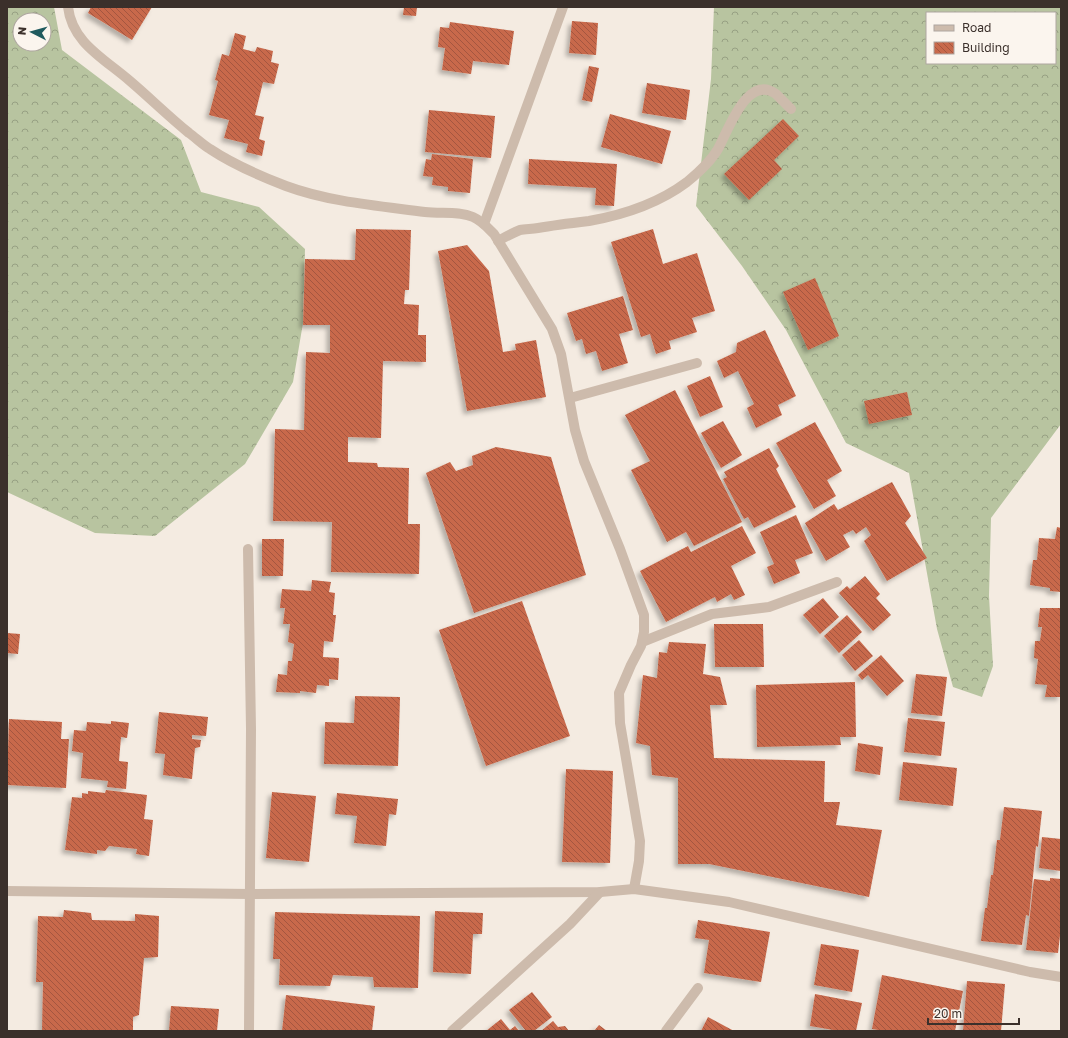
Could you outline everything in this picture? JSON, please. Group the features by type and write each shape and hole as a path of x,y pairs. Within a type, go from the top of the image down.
{"street":[{"path":"68,7 69,18 76,33 86,45 209,149 244,168 287,186 325,197 395,208 473,217 484,224 498,241 552,329 560,354 570,398 575,430 584,461 620,549 644,615 644,632 642,642 619,693 618,705 640,841 639,861 634,889"},
{"path":"484,224 563,7"},
{"path":"498,241 520,230 590,220 626,212 669,194 687,182 712,158 739,107 749,96 757,91 765,90 775,94 791,109"},
{"path":"570,398 697,363"},
{"path":"248,549 251,729 249,1031"},
{"path":"642,642 712,614 769,607 837,582"},
{"path":"7,891 250,894 600,892 634,889 729,902 1030,972 1061,977"},
{"path":"452,1031 570,924 600,892"},
{"path":"666,1031 698,988"}],"green space":[{"path":"7,7 54,7 62,50 181,140 201,192 259,207 305,249 303,323 293,382 245,464 155,536 95,533 7,492"},
{"path":"714,7 1061,7 1061,424 991,518 989,596 993,666 982,697 953,687 937,629 909,473 846,443 786,330 742,266 696,206 711,79"}],"building":[{"path":"91,7 152,7 132,40 88,13"},
{"path":"404,7 417,7 416,16 403,15"},
{"path":"572,21 598,23 596,55 569,53"},
{"path":"450,22 514,31 509,65 473,61 471,74 442,70 445,48 438,47 440,27 449,28"},
{"path":"235,33 246,36 243,49 255,52 257,47 273,51 271,62 279,64 274,84 263,82 255,115 264,117 259,139 265,141 262,156 246,152 248,144 224,138 229,120 209,115 218,81 215,80 222,54 229,56"},
{"path":"589,66 599,68 592,102 582,100"},
{"path":"647,83 690,90 686,120 642,113"},
{"path":"429,110 495,116 491,158 425,152"},
{"path":"610,114 671,131 662,164 601,147"},
{"path":"783,119 799,136 774,160 782,169 749,200 724,174"},
{"path":"432,154 473,159 470,193 448,191 448,187 432,185 433,177 423,176 426,159 431,160"},
{"path":"529,159 617,164 614,206 595,205 596,188 528,184"},
{"path":"356,229 411,230 409,290 405,290 404,304 419,305 418,335 426,335 426,362 383,361 381,438 348,437 348,462 377,463 378,467 409,468 408,524 420,524 419,574 331,572 332,522 273,521 275,429 304,430 306,352 330,353 330,325 303,325 305,259 355,260"},
{"path":"653,229 663,264 697,253 715,311 692,318 697,332 669,341 671,349 656,354 650,334 641,337 611,242"},
{"path":"467,245 489,271 503,352 516,350 515,344 536,340 546,397 467,411 438,251"},
{"path":"815,278 839,336 808,350 783,292"},
{"path":"623,296 633,330 619,334 628,363 602,371 596,351 586,354 582,339 576,341 567,313"},
{"path":"765,330 796,396 778,405 782,415 756,428 747,408 754,404 738,371 724,378 717,361 736,352 737,343"},
{"path":"710,376 723,407 700,417 687,386"},
{"path":"675,390 742,522 694,546 686,532 667,542 631,470 650,461 625,415"},
{"path":"907,392 912,415 869,424 864,401"},
{"path":"723,421 742,455 721,468 701,433"},
{"path":"815,422 842,471 827,480 836,496 814,509 776,443"},
{"path":"496,447 551,457 586,575 474,613 426,473 450,462 456,471 473,465 472,456"},
{"path":"769,448 779,466 776,469 796,507 754,528 748,517 744,519 723,479 727,477 724,472"},
{"path":"892,482 911,516 905,523 927,558 887,581 864,541 871,535 866,527 856,534 853,530 843,535 850,547 826,561 805,523 834,504 838,510"},
{"path":"796,515 813,553 795,560 800,573 774,584 767,567 774,564 760,532"},
{"path":"742,526 756,553 731,566 745,595 734,600 731,594 717,602 715,597 666,622 640,571 688,546 691,552"},
{"path":"1057,527 1061,528 1061,592 1050,591 1050,588 1030,585 1033,560 1037,560 1039,538 1055,539"},
{"path":"262,539 284,539 283,576 262,576"},
{"path":"865,576 880,594 876,598 891,615 873,631 839,593 847,586 850,589"},
{"path":"312,580 331,582 329,592 335,593 333,615 336,615 333,642 324,641 323,657 339,658 338,680 329,679 329,686 317,685 316,693 300,691 300,693 276,692 278,674 287,675 288,661 292,661 294,644 288,642 290,624 283,624 285,608 280,608 282,589 311,591"},
{"path":"823,598 839,617 820,634 803,615"},
{"path":"522,601 570,736 486,766 439,630"},
{"path":"1040,608 1061,608 1061,697 1045,697 1047,685 1035,684 1038,659 1034,658 1035,641 1040,641 1042,627 1038,627"},
{"path":"847,615 862,632 839,653 824,636"},
{"path":"714,624 763,624 764,667 715,667"},
{"path":"7,633 20,634 18,654 7,653"},
{"path":"859,640 873,656 855,671 842,655"},
{"path":"669,642 706,644 703,674 720,677 727,705 710,705 714,758 825,761 824,802 840,802 836,825 882,830 869,897 709,864 678,864 678,778 652,775 650,746 636,743 643,675 657,678 659,652 667,653"},
{"path":"881,655 904,681 887,696 868,675 862,680 858,675"},
{"path":"916,674 947,677 942,716 911,713"},
{"path":"855,682 856,737 840,737 841,745 757,747 756,685"},
{"path":"355,696 400,697 398,766 324,764 325,722 354,723"},
{"path":"159,712 208,717 206,736 192,735 192,739 201,740 200,747 195,748 192,779 163,775 165,754 155,753"},
{"path":"908,718 945,722 941,756 904,752"},
{"path":"9,719 62,722 61,739 69,739 66,788 7,785"},
{"path":"111,721 129,723 127,738 121,737 119,761 128,762 126,789 107,787 108,781 81,778 83,753 72,751 74,730 86,731 87,722 111,724"},
{"path":"858,743 883,747 880,775 855,771"},
{"path":"903,762 957,768 953,806 899,800"},
{"path":"566,769 613,771 610,863 562,862"},
{"path":"106,790 147,795 144,819 153,820 149,856 136,854 137,849 109,846 105,851 97,850 97,854 65,850 72,797 82,798 82,793 88,794 88,791 105,793"},
{"path":"272,792 316,796 309,862 266,858"},
{"path":"337,793 398,799 396,815 389,814 386,846 354,843 357,816 335,814"},
{"path":"1004,807 1042,811 1038,847 1036,846 1029,916 1026,915 1022,945 981,941 991,875 993,875 997,840 1000,840"},
{"path":"1042,837 1061,839 1061,871 1039,868"},
{"path":"1050,878 1061,879 1061,927 1058,953 1026,950 1034,879 1050,881"},
{"path":"64,910 91,913 92,920 135,921 135,914 159,916 158,957 144,958 139,1015 133,1017 133,1031 42,1031 43,982 36,982 38,916 63,917"},
{"path":"435,911 483,913 482,934 473,934 471,974 433,972"},
{"path":"275,912 420,916 418,988 374,987 373,977 333,975 330,986 279,985 280,959 273,959"},
{"path":"698,920 770,932 761,982 704,973 709,940 695,938"},
{"path":"821,944 859,950 852,992 814,985"},
{"path":"882,975 963,991 955,1031 884,1031 872,1029"},
{"path":"967,981 1005,984 1001,1031 963,1031"},
{"path":"532,992 552,1017 534,1031 526,1031 509,1010"},
{"path":"815,994 862,1003 856,1031 839,1031 810,1026"},
{"path":"286,995 375,1006 372,1031 282,1031"},
{"path":"171,1006 219,1009 217,1031 169,1031"},
{"path":"708,1017 734,1031 701,1031"},
{"path":"501,1019 510,1030 515,1026 519,1031 486,1031"},
{"path":"553,1021 558,1027 565,1026 569,1031 541,1031"},
{"path":"599,1025 607,1031 594,1031"}]}
